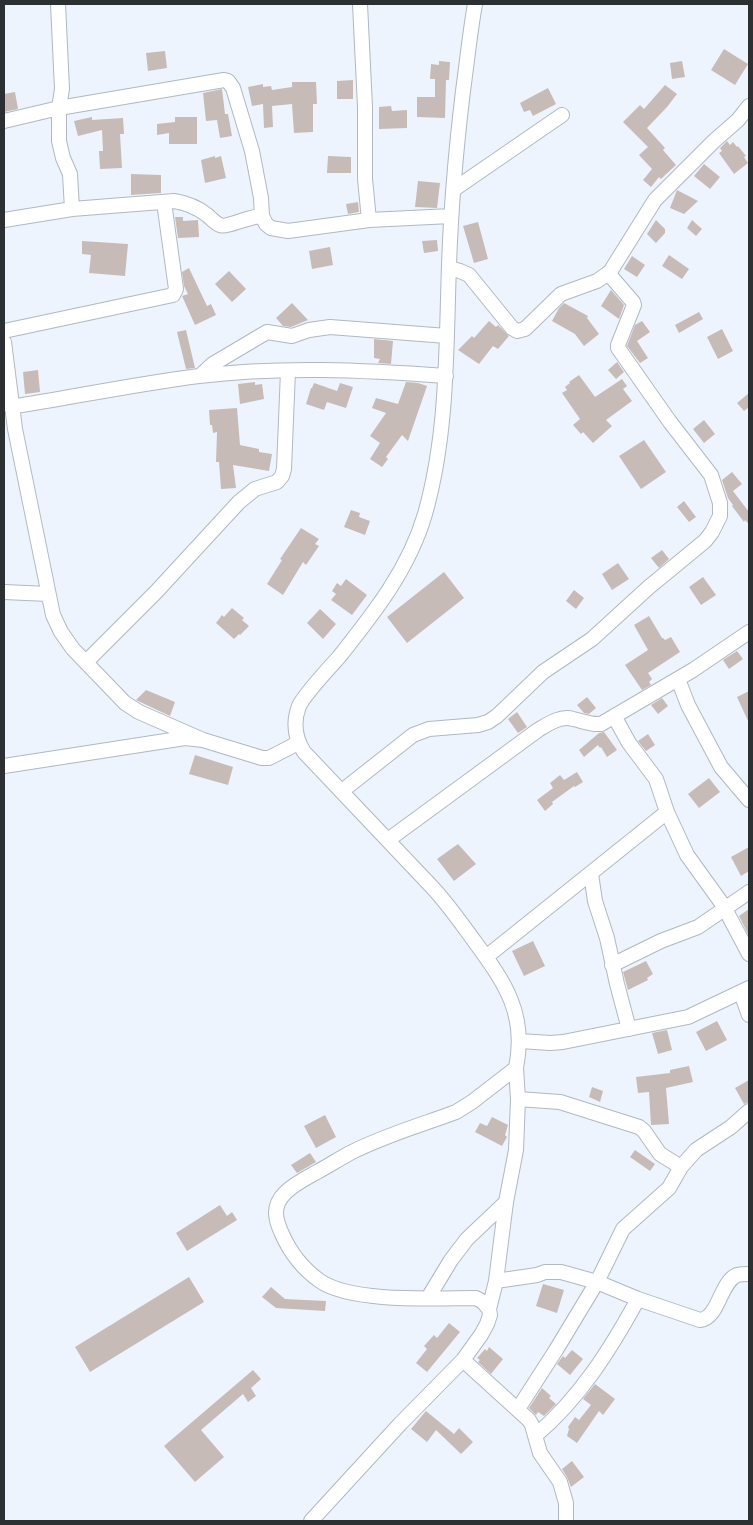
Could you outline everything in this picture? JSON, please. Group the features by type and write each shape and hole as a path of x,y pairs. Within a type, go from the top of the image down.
{"street":[{"path":"58,4 62,89 59,108 59,141 63,158 70,174 72,210"},
{"path":"360,4 368,220"},
{"path":"311,1521 400,1424 463,1360 484,1330 490,1315 489,1309 496,1281 506,1202 516,1150 518,1099 516,1068 520,1041 517,1019 507,989 446,903 304,752 298,744 296,729 300,705 368,621 395,582 411,550 424,516 434,473 443,419 453,190 459,124 475,4"},
{"path":"4,121 59,108 220,80 228,81 233,88 252,151 261,198 262,216 266,224 271,228 288,231 368,220 451,216"},
{"path":"449,268 460,270 468,275 512,328 517,331 526,329 561,294 597,281 608,273 616,264 655,200 714,141 738,120 749,106"},
{"path":"453,190 562,115"},
{"path":"4,220 72,210 174,201 201,210 220,225 226,226 254,216 262,216"},
{"path":"4,331 173,294 176,289 164,202"},
{"path":"342,791 413,735 429,729 483,723 497,716 543,672 592,639 649,587 706,540 718,522 720,503 711,475 670,422 618,348 634,305 608,273"},
{"path":"200,376 213,364 267,332 292,336 309,330 330,327 447,336"},
{"path":"4,342 11,407 52,615 73,649 125,703 139,712 202,740 262,758 269,758 298,744"},
{"path":"11,407 200,376 288,371 370,370 446,376"},
{"path":"86,662 156,592 239,502 255,489 277,482 282,476 288,371"},
{"path":"4,592 48,594"},
{"path":"388,840 546,725 555,721 572,718 582,722 601,724 678,678 749,632"},
{"path":"678,678 688,704 721,767 749,800"},
{"path":"614,716 629,743 656,779 667,812 687,854 725,908 749,954"},
{"path":"4,766 186,738 202,740"},
{"path":"486,957 667,812"},
{"path":"591,874 595,901 607,938 629,1029"},
{"path":"612,965 698,927 749,892"},
{"path":"520,1041 556,1043 688,1016 745,991 749,1015"},
{"path":"489,1309 484,1302 476,1298 387,1297 338,1289 319,1280 289,1250 276,1221 275,1211 278,1202 295,1184 351,1152 456,1112 516,1068"},
{"path":"518,1099 560,1102 639,1128 644,1131 660,1154 682,1167"},
{"path":"518,1409 597,1282 623,1228 669,1188 682,1167 700,1147 731,1127 749,1111"},
{"path":"428,1298 451,1260 467,1239 506,1202"},
{"path":"496,1281 537,1275 545,1272 561,1272 597,1282 694,1319 704,1320 718,1302 731,1279 736,1276 749,1274"},
{"path":"535,1436 555,1419 579,1392 604,1358 638,1299"},
{"path":"463,1360 529,1420 542,1457 560,1482 566,1503 566,1521"}],"building":[{"path":"724,49 748,64 735,85 711,70"},
{"path":"165,51 167,68 148,71 146,53"},
{"path":"439,61 450,62 449,80 446,80 445,118 417,117 417,97 435,97 435,79 430,79 431,64 439,65"},
{"path":"682,61 685,77 672,79 670,63"},
{"path":"353,80 353,99 337,99 337,81"},
{"path":"292,82 316,82 317,104 313,104 313,132 294,133 292,104 272,106 273,127 264,128 263,104 252,106 248,87 263,84 263,87 271,86 272,90 292,87"},
{"path":"665,85 677,94 647,128 665,148 663,150 676,165 661,179 659,177 651,187 643,180 652,169 639,155 648,147 623,122 640,105 644,109"},
{"path":"548,88 556,104 533,116 530,110 524,112 520,103"},
{"path":"222,89 225,114 228,114 232,136 220,138 217,120 206,121 203,93"},
{"path":"15,92 18,109 4,112 4,94"},
{"path":"391,106 392,111 407,110 407,128 379,129 379,107"},
{"path":"92,117 92,120 123,118 124,134 120,134 122,168 100,169 99,151 103,151 102,130 78,136 74,121"},
{"path":"175,117 197,117 197,144 169,144 169,133 157,135 157,124 175,122"},
{"path":"727,141 730,145 733,142 738,146 746,156 744,157 748,163 734,174 719,153 722,151 720,148"},
{"path":"215,156 215,158 221,156 226,178 205,183 201,160"},
{"path":"328,156 351,157 351,173 327,173"},
{"path":"704,164 720,177 710,189 694,176"},
{"path":"131,174 161,175 161,193 131,195"},
{"path":"418,181 440,183 437,208 415,207"},
{"path":"677,190 698,201 684,214 670,208"},
{"path":"358,202 359,212 348,214 346,204"},
{"path":"175,217 183,217 183,221 198,220 199,237 178,238"},
{"path":"656,220 665,229 665,233 656,243 647,234"},
{"path":"692,220 702,229 696,236 687,228"},
{"path":"478,222 488,259 474,263 463,226"},
{"path":"437,240 438,251 424,253 422,241"},
{"path":"82,241 128,244 125,276 89,273 91,255 82,254"},
{"path":"330,247 333,265 312,269 309,251"},
{"path":"669,255 689,269 682,279 662,266"},
{"path":"632,256 645,265 637,277 624,269"},
{"path":"189,268 207,306 211,304 216,315 195,325 182,296 188,294 184,286 182,272"},
{"path":"229,271 246,289 232,302 215,284"},
{"path":"611,290 624,305 619,319 601,306"},
{"path":"292,303 308,320 291,327 283,326 276,318"},
{"path":"564,303 588,316 587,318 599,334 584,346 575,334 552,321"},
{"path":"699,312 703,319 679,333 675,325"},
{"path":"489,321 496,327 498,325 509,336 498,349 493,346 479,364 458,350 472,336 474,338"},
{"path":"642,321 650,332 637,341 648,358 640,363 627,346 635,325"},
{"path":"722,329 733,351 718,359 707,337"},
{"path":"186,330 195,368 186,369 177,332"},
{"path":"374,339 393,341 391,364 378,363 380,359 374,358"},
{"path":"617,362 624,372 616,379 608,370"},
{"path":"38,370 40,392 25,394 23,372"},
{"path":"579,375 595,397 622,379 627,386 623,389 632,401 606,420 612,426 593,443 573,425 580,419 562,393 567,390 565,387 569,382"},
{"path":"255,382 255,385 262,384 264,399 240,404 238,384"},
{"path":"406,382 427,386 408,441 402,435 386,457 388,459 382,467 370,459 380,443 370,436 386,413 372,408 376,398 398,404"},
{"path":"314,383 337,391 340,383 353,387 346,408 327,402 324,410 306,404"},
{"path":"749,393 749,407 744,411 737,403"},
{"path":"237,408 240,445 259,449 259,452 272,454 269,471 233,465 236,488 221,489 219,462 216,462 217,432 213,433 212,425 210,425 209,410"},
{"path":"704,420 715,434 704,443 693,429"},
{"path":"644,440 666,472 641,489 619,456"},
{"path":"732,472 742,484 733,491 749,512 748,523 745,520 744,522 732,506 722,480"},
{"path":"684,501 696,517 689,522 677,507"},
{"path":"351,510 360,513 359,517 370,521 365,535 344,527"},
{"path":"301,528 319,539 315,544 319,546 306,565 303,562 283,595 267,584 282,560 280,559"},
{"path":"662,550 669,559 659,568 651,558"},
{"path":"618,563 629,579 612,590 602,574"},
{"path":"444,572 464,598 407,643 387,617"},
{"path":"703,577 716,595 701,605 689,587"},
{"path":"346,579 367,595 352,615 331,600 336,594 332,591 337,583 341,586"},
{"path":"574,590 584,598 576,609 566,601"},
{"path":"232,608 244,618 242,620 249,626 234,639 216,623 222,615 224,617"},
{"path":"320,609 336,624 323,639 307,623"},
{"path":"649,616 662,638 665,640 671,637 680,652 648,673 652,679 649,682 651,685 642,690 625,665 648,650 634,625"},
{"path":"737,651 743,659 729,669 723,660"},
{"path":"146,690 175,702 170,716 136,700"},
{"path":"749,691 749,723 737,697"},
{"path":"587,697 596,708 589,714 584,713 577,705"},
{"path":"662,698 668,706 658,714 651,705"},
{"path":"517,712 527,727 518,733 508,719"},
{"path":"604,732 617,750 607,757 598,745 584,757 579,750 599,733"},
{"path":"648,734 655,745 646,751 638,741"},
{"path":"195,755 233,767 228,785 189,774"},
{"path":"577,772 583,782 574,786 552,802 553,804 545,811 537,800 553,788 550,783 560,775 564,780"},
{"path":"709,778 720,792 699,808 688,794"},
{"path":"458,844 476,864 454,881 437,859"},
{"path":"749,847 749,871 741,876 731,857"},
{"path":"749,909 749,936 739,916"},
{"path":"533,941 545,966 524,976 512,951"},
{"path":"646,961 653,974 647,978 648,980 628,990 623,972"},
{"path":"717,1021 727,1040 706,1051 696,1032"},
{"path":"667,1030 672,1050 658,1054 652,1033"},
{"path":"689,1066 693,1082 666,1088 669,1124 651,1125 649,1092 638,1093 636,1077 670,1073 670,1070"},
{"path":"749,1080 749,1102 744,1104 735,1088"},
{"path":"592,1087 603,1091 600,1102 589,1097"},
{"path":"325,1115 336,1137 316,1148 304,1126"},
{"path":"492,1117 508,1125 505,1135 507,1137 502,1146 475,1132 480,1123 487,1126"},
{"path":"635,1150 655,1164 650,1171 630,1157"},
{"path":"310,1153 316,1162 297,1173 291,1165"},
{"path":"220,1205 227,1216 232,1212 237,1220 187,1251 176,1233"},
{"path":"189,1277 204,1302 90,1372 75,1347"},
{"path":"543,1284 564,1290 557,1313 536,1306"},
{"path":"271,1287 285,1299 326,1301 325,1311 276,1308 262,1297"},
{"path":"449,1323 460,1332 427,1372 416,1363 427,1349 424,1346 434,1335 437,1338"},
{"path":"489,1347 503,1359 491,1374 478,1362 480,1360 477,1358 485,1349 487,1351"},
{"path":"572,1350 583,1359 570,1375 557,1364 563,1356 565,1358"},
{"path":"253,1370 261,1379 251,1388 256,1396 248,1402 243,1394 201,1430 224,1457 195,1482 164,1446"},
{"path":"595,1384 615,1399 603,1415 599,1411 577,1443 567,1436 568,1427 575,1417 579,1420 591,1405 583,1399"},
{"path":"542,1388 551,1396 549,1398 556,1404 544,1416 538,1412 536,1415 529,1408"},
{"path":"426,1411 454,1434 459,1428 473,1442 461,1454 436,1430 427,1442 411,1429"},
{"path":"572,1461 584,1477 571,1487 562,1469"}]}
